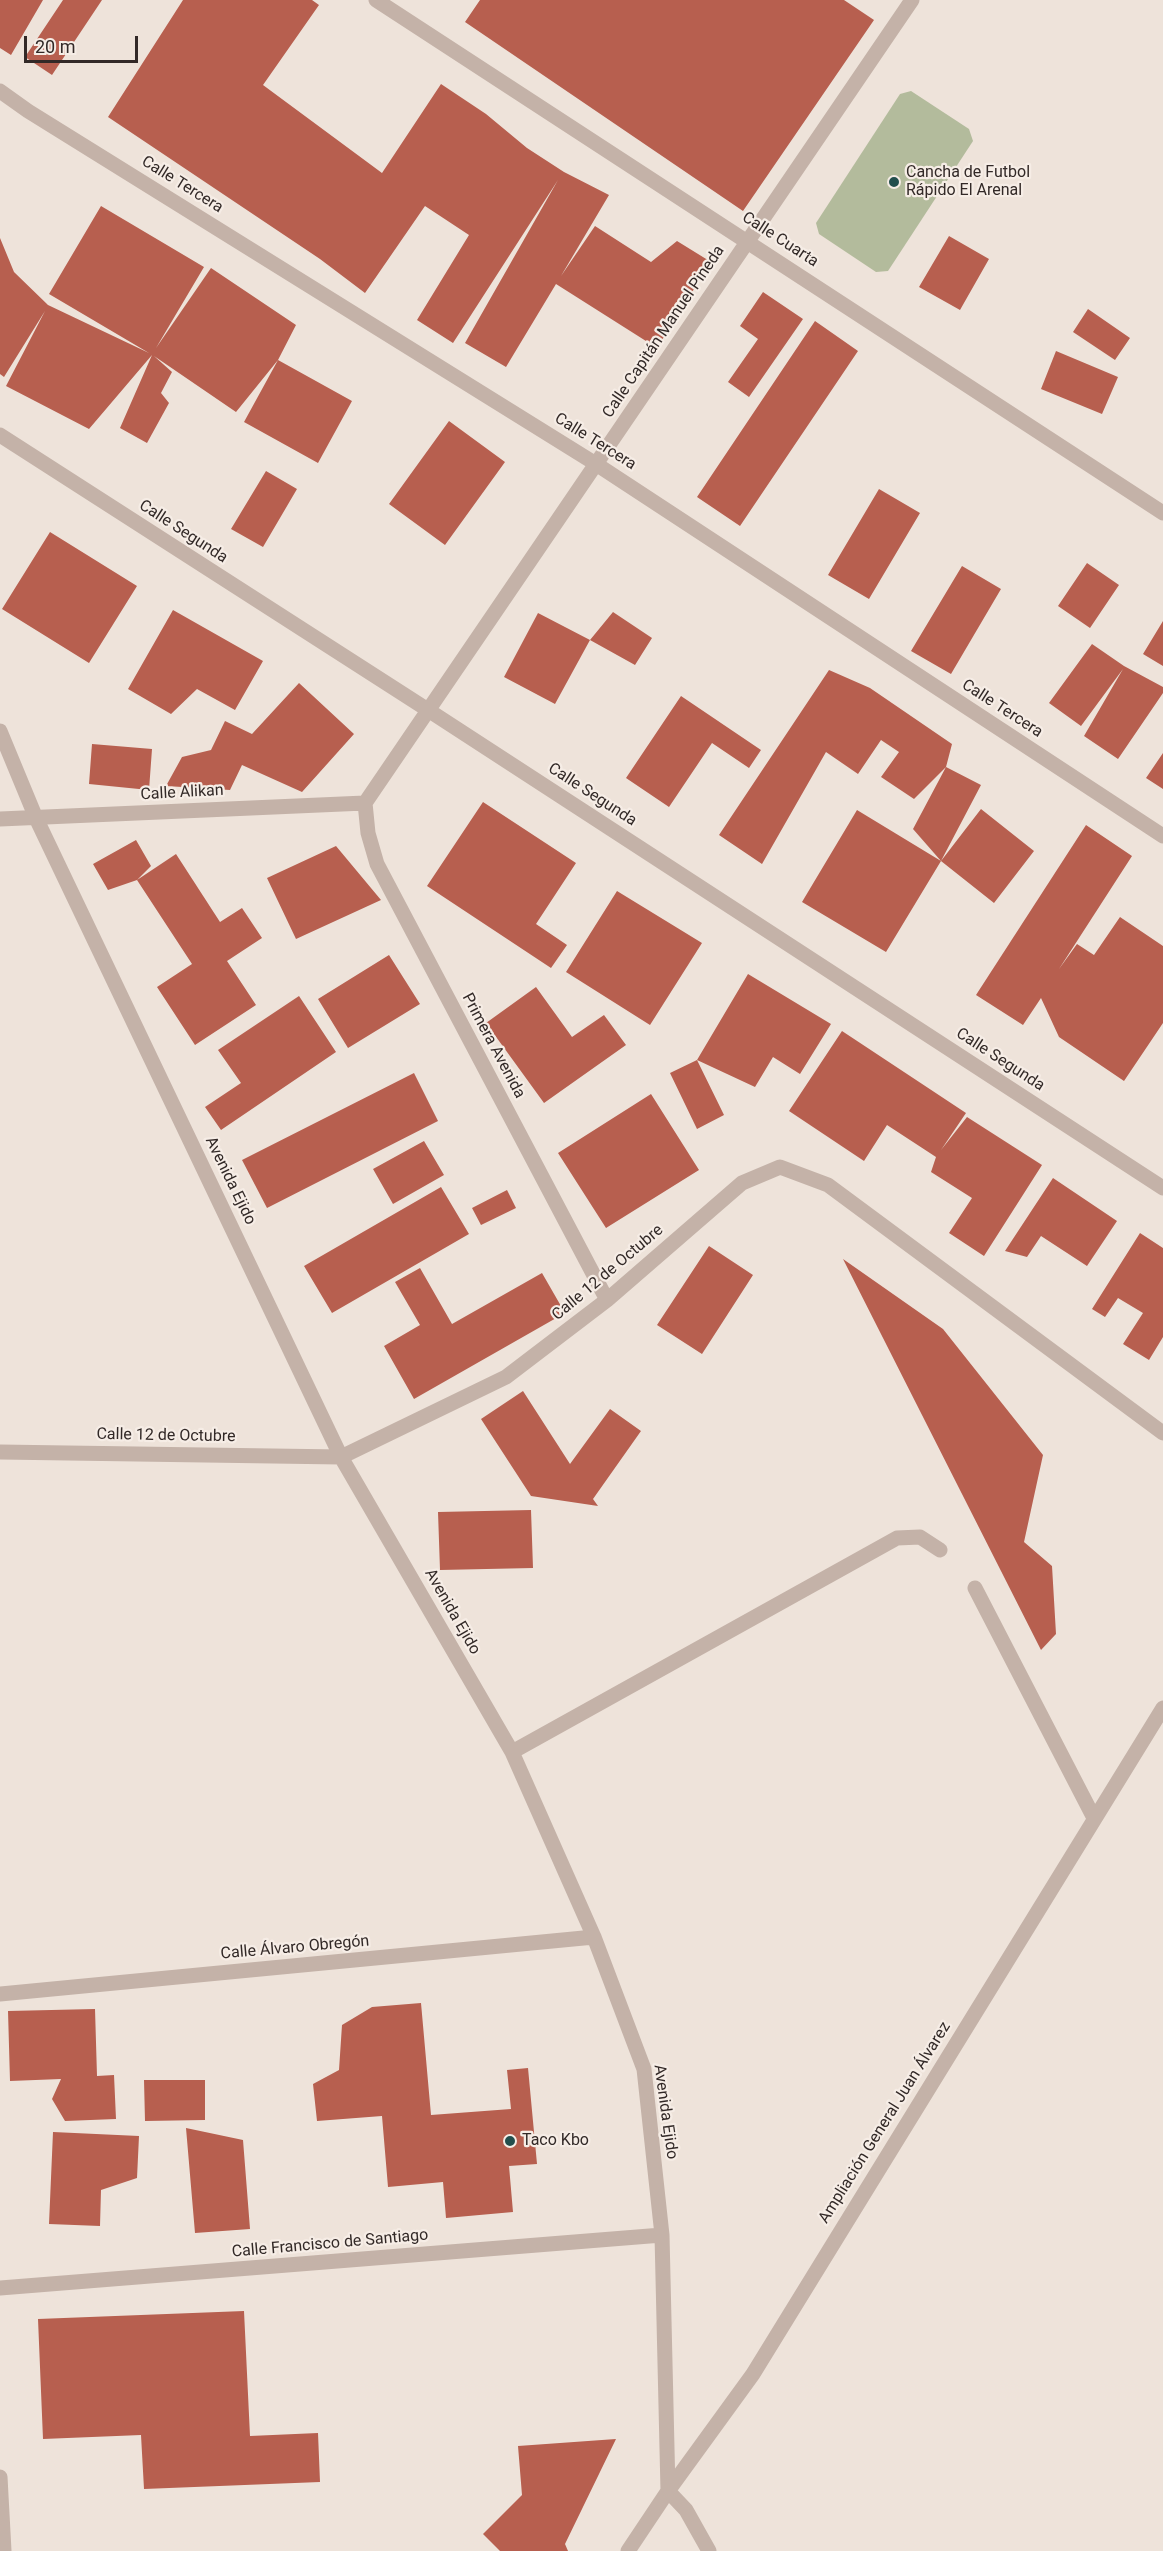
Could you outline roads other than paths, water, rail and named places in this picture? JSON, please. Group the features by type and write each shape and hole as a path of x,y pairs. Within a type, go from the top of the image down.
{"street":[{"name":"Calle Cuarta","path":"376,0 1163,513"},
{"name":"Calle Capitán Manuel Pineda","path":"365,803 912,0"},
{"name":"Calle Tercera","path":"0,91 28,111 596,464 1163,836"},
{"name":"Calle Segunda","path":"0,435 1163,1188"},
{"name":"Avenida Ejido","path":"0,731 36,818 341,1457 512,1752 594,1937 644,2069 662,2235 668,2491"},
{"name":"Calle Alikan","path":"0,819 365,803"},
{"name":"Primera Avenida","path":"365,803 377,864 607,1300"},
{"name":"Calle 12 de Octubre","path":"0,1452 341,1457 506,1377 607,1300 742,1183 780,1167 828,1185 1163,1433"},
{"path":"512,1752 897,1538 920,1538 940,1550"},
{"path":"975,1588 1094,1818"},
{"name":"Ampliación General Juan Álvarez","path":"628,2551 668,2491 753,2374 1163,1708"},
{"name":"Calle Álvaro Obregón","path":"0,1994 594,1937"},
{"name":"Calle Francisco de Santiago","path":"0,2288 662,2235"},
{"path":"0,2477 4,2551"},
{"path":"668,2491 686,2510 709,2551"}],"place":[{"name":"Cancha de Futbol Rápido El Arenal","path":"894,182"},
{"name":"Taco Kbo","path":"510,2141"}]}
